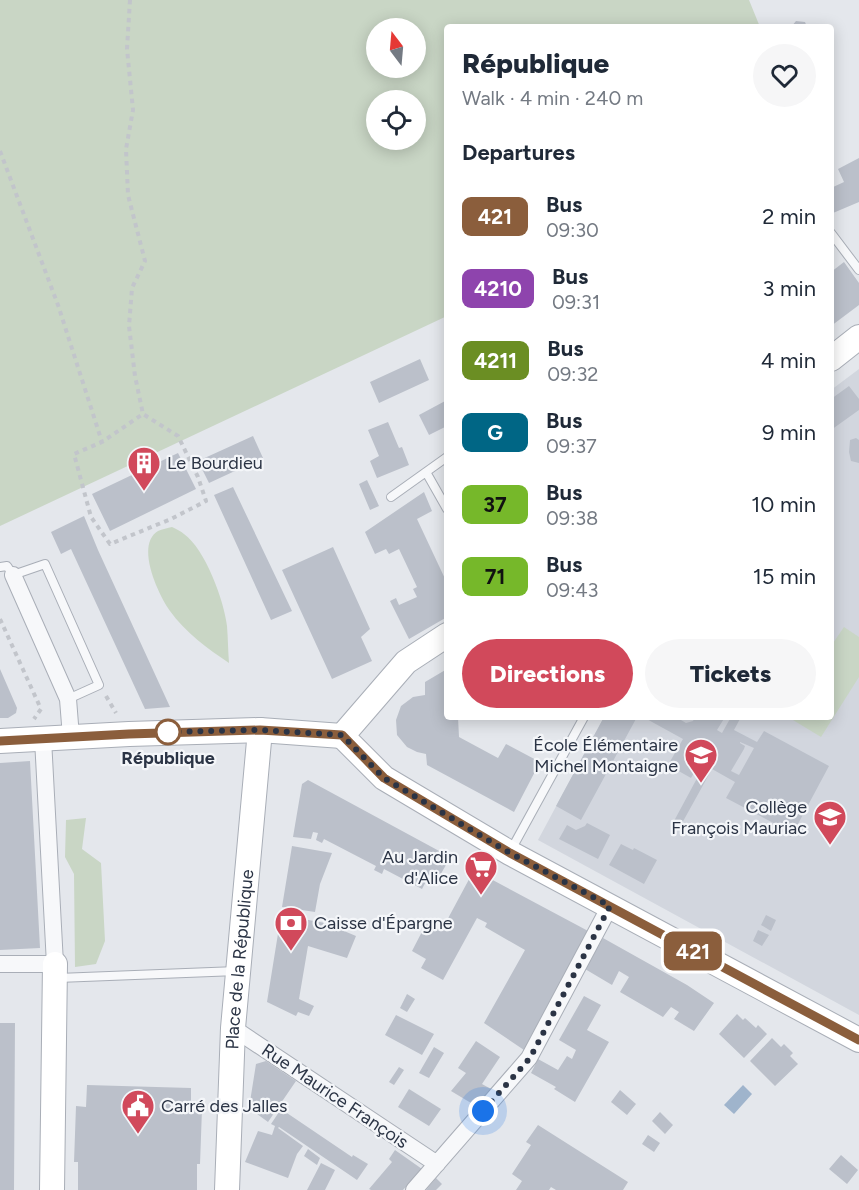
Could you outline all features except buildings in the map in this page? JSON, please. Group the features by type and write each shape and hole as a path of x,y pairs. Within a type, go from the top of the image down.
{"main road":[{"path":"834,356 859,337"},
{"path":"342,735 406,662 444,637"},
{"path":"0,741 260,730 342,735 384,778 510,853 859,1040"},
{"name":"Place de la République","path":"227,1190 233,1028 260,730"},
{"path":"52,1190 55,971"}],"street":[{"path":"6,571 68,699 71,737"},
{"path":"0,964 55,971 38,740"},
{"path":"414,1190 530,1058 610,906"},
{"name":"Rue Maurice François","path":"233,1028 437,1164"}],"lane":[{"path":"834,237 859,270"},
{"path":"391,497 444,459"},
{"path":"426,472 444,504"},
{"path":"6,571 45,564 99,685 68,699"},
{"path":"510,853 582,720"},
{"path":"55,971 238,971"}],"path":[{"path":"130,0 128,49 133,110 126,149 128,195 145,261 132,288 129,326 135,376 143,414 178,436 198,477 206,501 171,519 110,544 91,517 74,454 102,442 143,414"},
{"path":"0,151 58,305 102,442"},
{"path":"0,620 41,709 34,719 38,740"},
{"path":"99,685 129,734"}],"shaded area":[{"name":"École Élémentaire Michel Montaigne","path":"859,369 859,1015 538,840 602,720 834,720 834,388"}],"green space":[{"path":"0,0 749,0 759,24 444,24 444,317 0,526"},
{"path":"172,527 192,541 206,563 218,589 227,626 229,663 183,626 170,611 155,582 148,547 151,538 158,531"},
{"path":"844,627 859,637 859,677 834,716 834,642"},
{"path":"793,720 832,720 821,737"},
{"path":"86,818 82,849 101,863 105,941 96,964 75,967 74,874 65,857 66,820"}],"water":[{"path":"743,1085 752,1094 734,1114 724,1105"}],"bus line":[{"name":"421","path":"0,741 260,730 342,735 384,778 510,853 859,1040"}],"place":[{"name":"Le Bourdieu","path":"144,492"},
{"name":"République","path":"168,732"},
{"name":"École Élémentaire Michel Montaigne","path":"701,784"},
{"name":"Collège François Mauriac","path":"830,846"},
{"name":"Au Jardin d'Alice","path":"481,896"},
{"name":"Caisse d'Épargne","path":"291,952"},
{"name":"Carré des Jalles","path":"138,1135"}],"route":[{"path":"168,732 260,730 342,735 384,778 510,853 610,906 530,1058 483,1111"}]}
